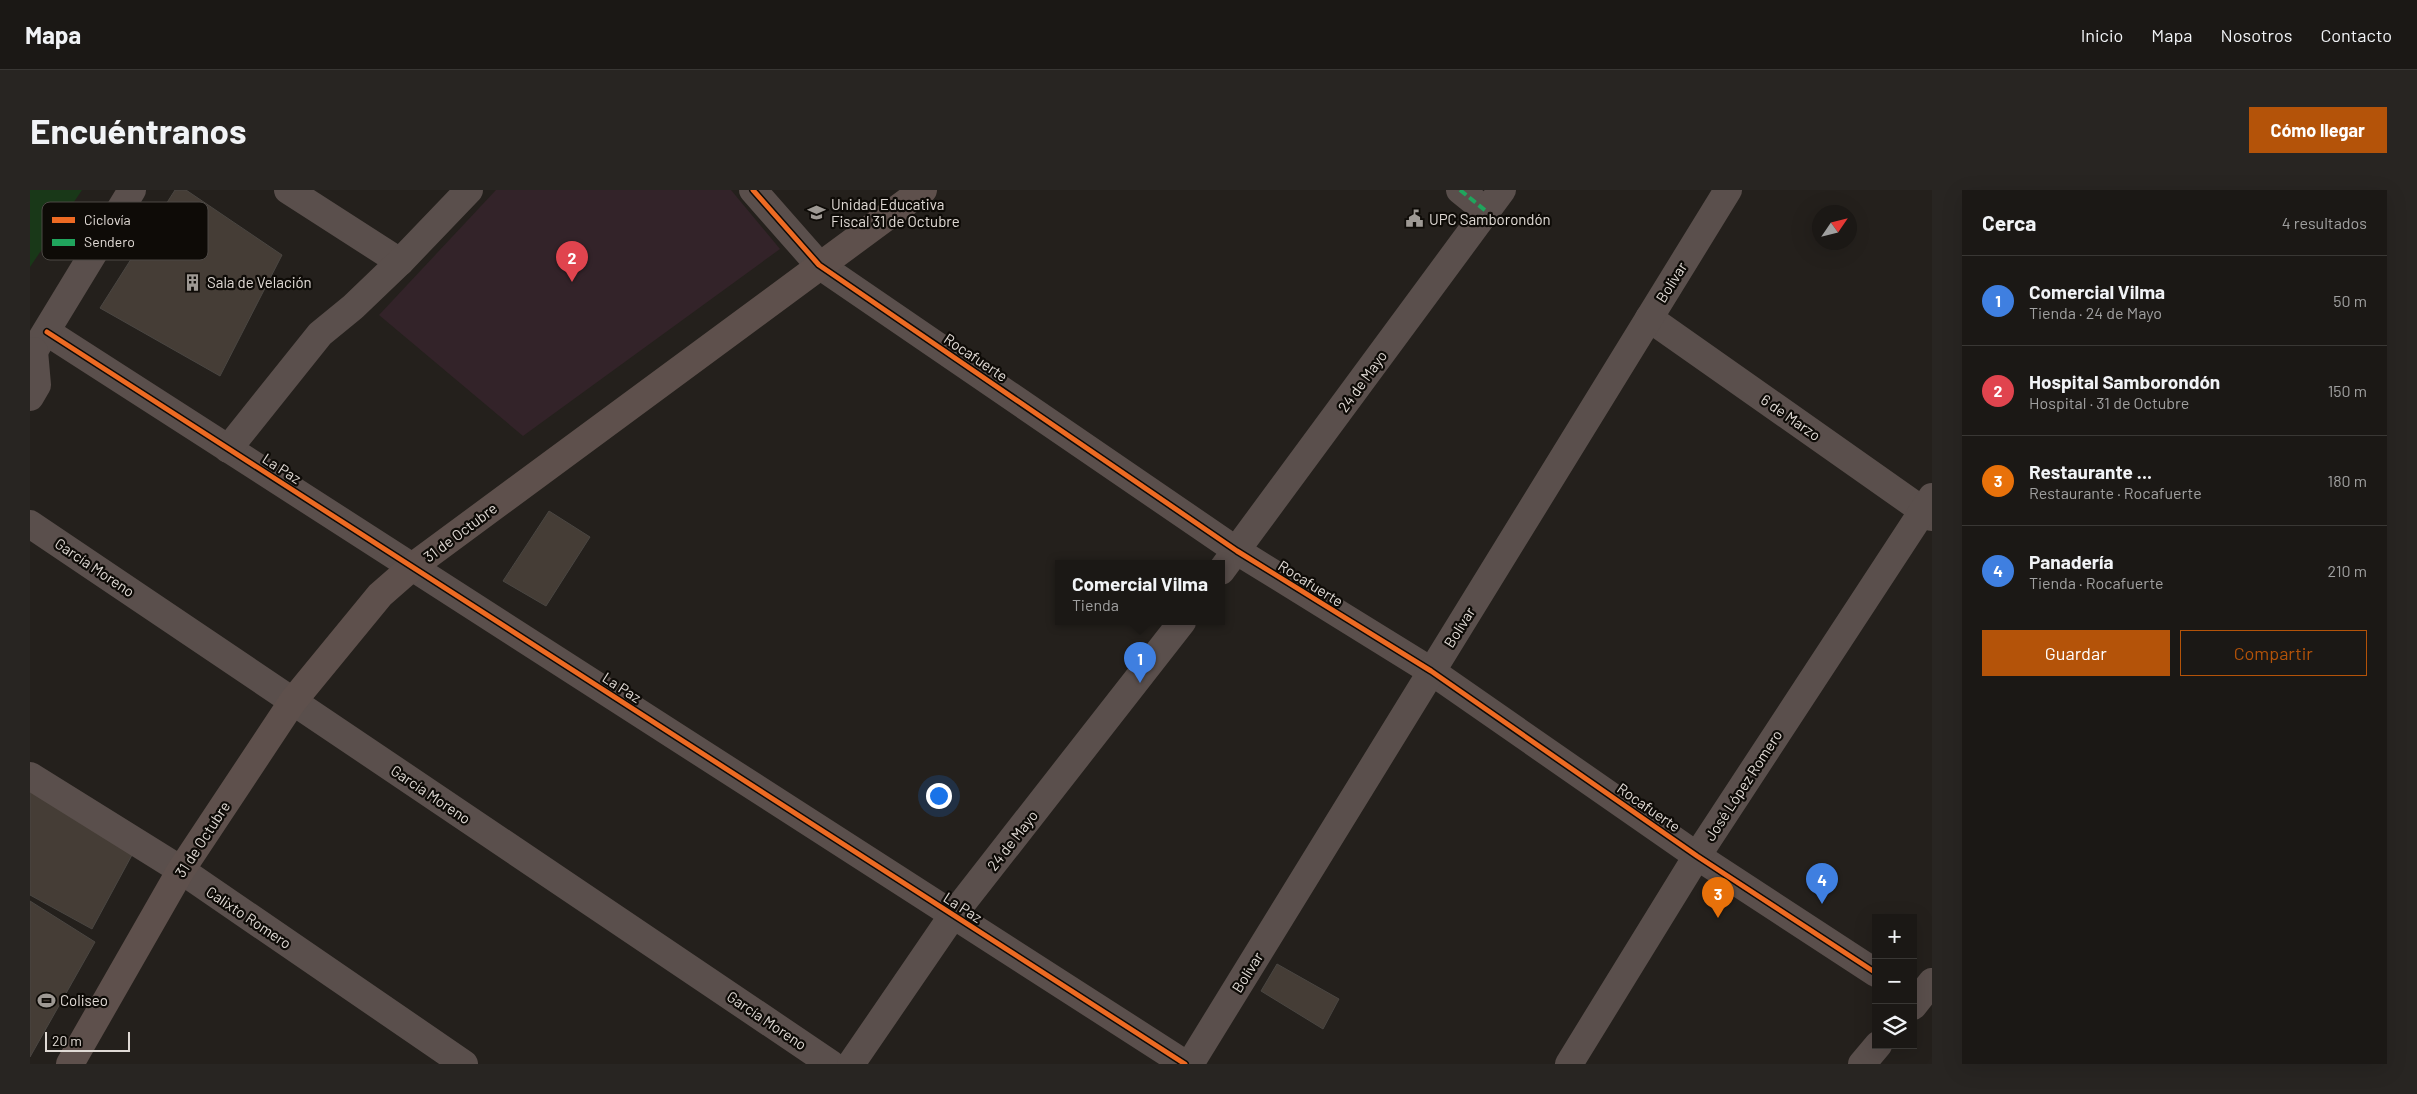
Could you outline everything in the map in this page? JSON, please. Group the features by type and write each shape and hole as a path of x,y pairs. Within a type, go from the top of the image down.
{"street":[{"path":"125,202 132,190"},
{"path":"288,190 400,262"},
{"path":"228,448 320,334 400,262 469,190"},
{"name":"Rocafuerte","path":"753,190 819,265 1229,561 1431,671 1697,856 1872,970"},
{"name":"31 de Octubre","path":"70,1064 181,870 293,700 380,595 412,567 923,190"},
{"path":"1460,190 1486,212"},
{"name":"24 de Mayo","path":"1229,561 1502,190"},
{"name":"Bolívar","path":"1190,1064 1728,190"},
{"path":"30,397 37,385 37,346 89,260"},
{"name":"6 de Marzo","path":"1649,318 1930,508"},
{"name":"La Paz","path":"37,346 228,448 1184,1064"},
{"name":"José López Romero","path":"1569,1064 1697,856 1930,508"},
{"name":"García Moreno","path":"30,524 832,1064"},
{"name":"24 de Mayo","path":"851,1064 953,915 1180,625"},
{"name":"Calixto Romero","path":"30,776 181,870 464,1064"},
{"path":"1862,1064 1875,1049"}],"shaded area":[{"path":"496,190 731,190 780,249 523,436 379,315"}],"green space":[{"path":"30,190 82,190 74,202 42,202 42,249 30,267"}],"building":[{"name":"Sala de Velación","path":"175,190 186,190 204,202 167,202"},
{"name":"Sala de Velación","path":"208,205 282,255 220,376 100,308 131,260 208,260"},
{"path":"549,511 590,537 546,606 503,581"},
{"path":"30,790 132,855 92,929 30,895"},
{"name":"Coliseo","path":"30,901 95,942 30,1057"},
{"path":"1277,964 1339,999 1323,1029 1261,991"}],"marked path":[{"path":"1460,190 1486,211"}],"cycle path":[{"path":"753,190 819,265 1237,551 1431,671 1697,856 1872,970"},
{"path":"47,332 1185,1064"}],"place":[{"name":"Unidad Educativa Fiscal 31 de Octubre","path":"817,213"},
{"name":"UPC Samborondón","path":"1415,219"},
{"name":"Sala de Velación","path":"193,282"},
{"name":"Hospital Samborondón","path":"572,282"},
{"name":"Comercial Vilma","path":"1140,683"},
{"name":"Panadería","path":"1822,904"},
{"name":"Restaurante ...","path":"1718,918"},
{"name":"Coliseo","path":"46,1000"}]}
